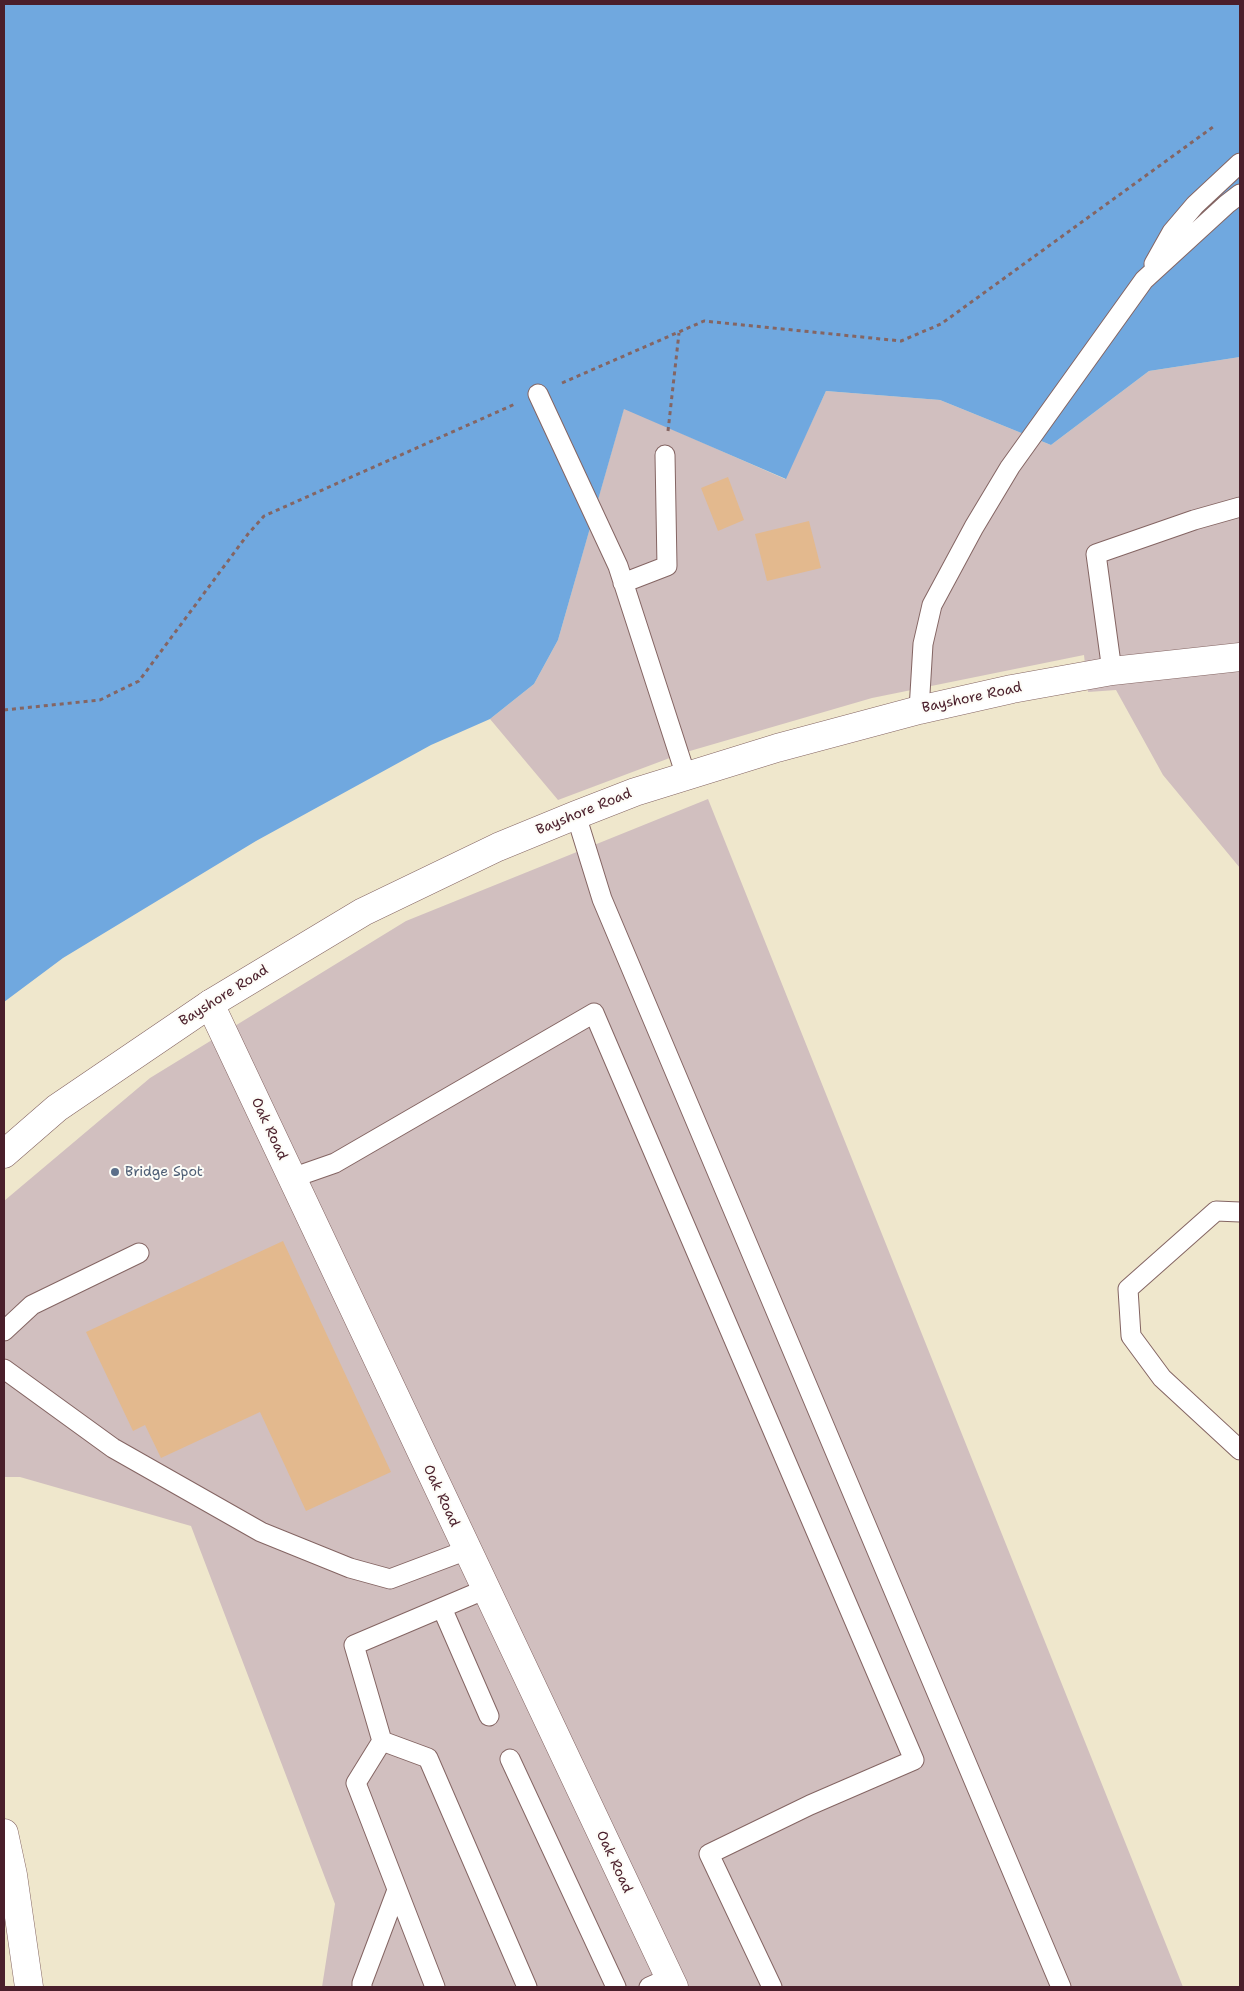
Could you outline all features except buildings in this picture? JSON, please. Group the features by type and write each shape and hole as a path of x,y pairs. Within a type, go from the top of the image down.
{"street":[{"name":"Bayshore Road","path":"4,1154 57,1108 210,1004 363,912 498,847 576,815 634,792 776,748 919,710 1012,689 1112,671 1240,657"},
{"name":"Oak Road","path":"210,1004 486,1589 664,1984"},
{"path":"4,1833 14,1875 29,1987"}],"lane":[{"path":"919,710 923,644 932,604 974,527 1010,467 1144,280 1172,232 1195,205 1240,163"},
{"path":"1144,280 1226,204 1240,194"},
{"path":"538,394 618,566 686,776"},
{"path":"623,583 667,566 665,455"},
{"path":"1112,671 1096,554 1194,520 1240,507"},
{"path":"576,815 602,900 1061,1987"},
{"path":"292,1178 335,1163 594,1013 914,1760 810,1805 709,1854 772,1987"},
{"path":"1240,1212 1216,1211 1128,1288 1131,1336 1162,1378 1240,1450"},
{"path":"4,1332 32,1305 139,1253"},
{"path":"4,1369 113,1448 261,1532 350,1568 390,1579 467,1550"},
{"path":"435,1987 356,1783 382,1741 354,1645 486,1589"},
{"path":"442,1608 490,1716"},
{"path":"382,1741 428,1758 527,1987"},
{"path":"510,1759 616,1987"},
{"path":"362,1987 397,1890"}],"path":[{"path":"4,710 100,700 139,681 248,534 264,516 704,321 901,341 940,324 1213,127"},
{"path":"665,455 679,332"}],"shaded area":[{"path":"1240,357 1240,868 1163,775 1116,690 1088,692 1084,655 872,698 683,753 558,800 490,719 534,684 558,640 624,408 785,479 826,391 940,400 1051,445 1149,371"},
{"path":"708,799 1183,1987 322,1987 335,1904 191,1526 20,1477 4,1477 4,1201 150,1078 406,921"}],"water":[{"path":"4,4 1240,4 1240,357 1149,371 1051,445 940,400 826,391 786,479 624,409 558,640 534,684 490,719 431,745 256,841 63,958 4,1002"}],"place":[{"name":"Bridge Spot","path":"115,1172"}]}
